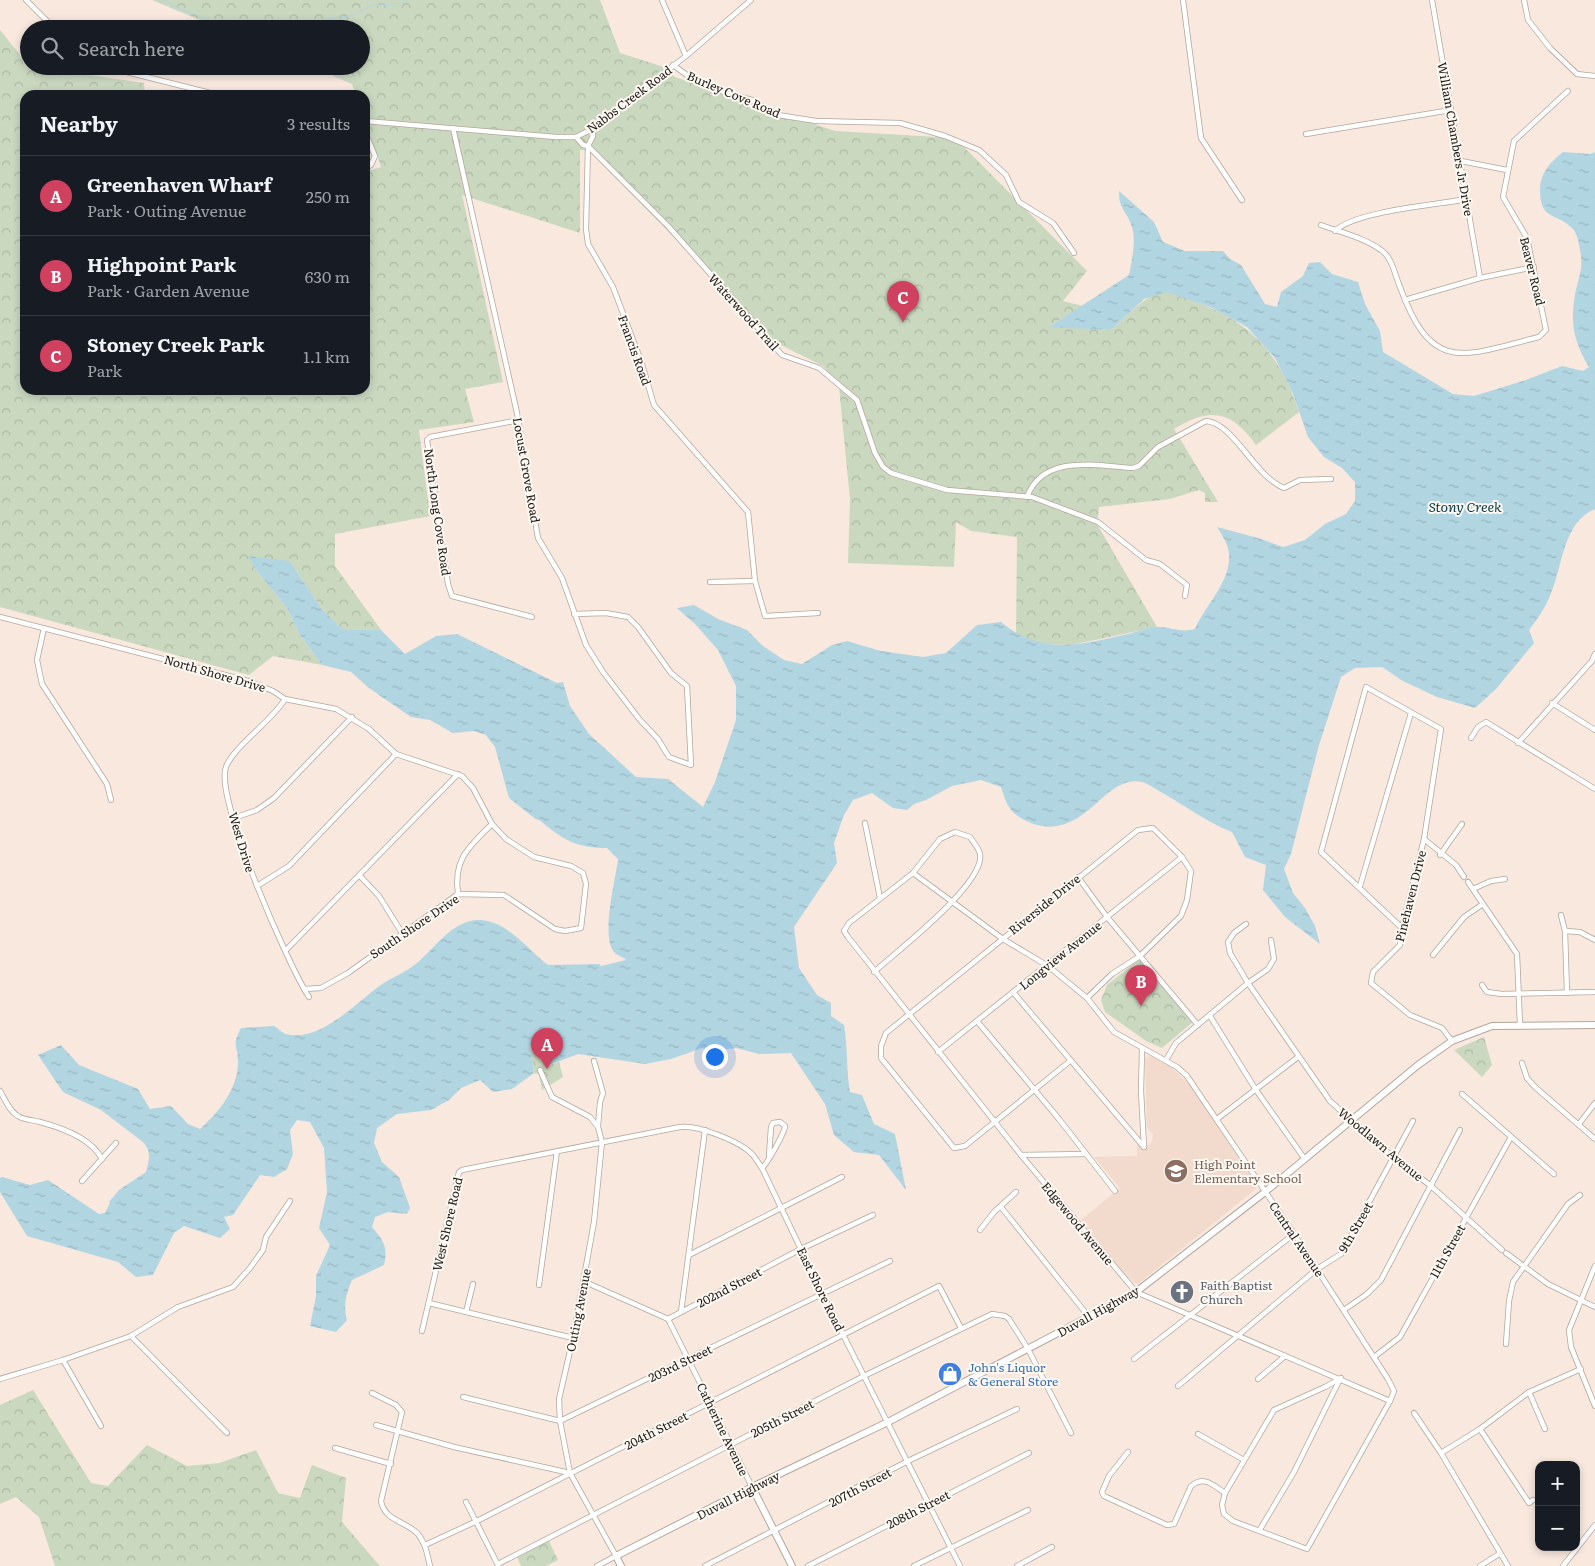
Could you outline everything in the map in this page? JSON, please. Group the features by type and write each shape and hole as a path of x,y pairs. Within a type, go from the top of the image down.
{"street":[{"path":"26,0 46,20"},
{"path":"662,0 686,56"},
{"name":"Nabbs Creek Road","path":"370,121 576,137 592,128 686,56 751,0"},
{"path":"1183,0 1201,138 1242,200"},
{"name":"William Chambers Jr Drive","path":"1432,0 1480,278"},
{"path":"1524,0 1528,20 1550,48 1577,74 1595,76"},
{"name":"Burley Cove Road","path":"673,65 691,78 726,93 752,100 778,115 816,121 900,123 945,136 979,150 1006,175 1019,202 1053,223 1074,253"},
{"path":"139,75 198,90"},
{"name":"Beaver Road","path":"1405,300 1421,331 1431,342 1446,352 1454,354 1466,354 1539,337 1546,330 1527,238 1503,197 1514,142 1568,91"},
{"path":"1306,134 1451,110"},
{"name":"Locust Grove Road","path":"453,128 519,420 538,538 562,578 574,614 586,644 603,672 622,698 658,739 668,757 691,765 687,686 671,673 638,627 628,617 606,613 574,614"},
{"path":"576,137 583,145 588,146 594,136 592,128"},
{"path":"370,145 374,156 370,166"},
{"name":"Waterwood Trail","path":"588,146 668,226 782,355 819,368 857,400 875,453 883,467 900,476 947,490 1027,497 1098,522 1146,560 1160,564 1187,585 1185,596"},
{"name":"Francis Road","path":"588,146 586,237 613,287 641,361 654,405 748,512 755,581 765,616 818,613"},
{"path":"1461,161 1507,170"},
{"path":"1335,231 1340,226 1358,218 1467,199"},
{"path":"1321,225 1382,250 1390,262 1405,300 1480,278 1534,267"},
{"name":"North Long Cove Road","path":"519,420 430,437 427,440 449,587 452,596 532,617"},
{"path":"1027,497 1036,483 1053,469 1065,465 1133,468 1139,466 1158,447 1206,421 1221,425 1272,483 1284,488 1300,480 1331,479"},
{"path":"710,582 755,581"},
{"name":"North Shore Drive","path":"0,617 248,681 274,691 285,698 336,709 352,717 369,729 396,754 458,774 469,782 492,824 506,839 525,852 544,860 571,866 583,873 586,884 581,928"},
{"path":"44,628 37,660 42,684 109,787 111,800"},
{"path":"1518,743 1552,703 1593,662 1595,654"},
{"path":"1360,886 1411,713 1366,687 1321,852 1360,886 1402,928"},
{"name":"West Drive","path":"285,698 280,707 226,767 224,780 246,860 309,997"},
{"path":"1552,703 1595,730"},
{"name":"Pinehaven Drive","path":"1411,713 1441,729 1424,840 1402,928 1400,944 1373,972 1371,983 1410,1015 1442,1028 1452,1040"},
{"path":"234,818 257,810 274,798 352,717"},
{"path":"1471,738 1478,727 1486,722 1595,790"},
{"path":"257,886 279,874 288,866 396,754"},
{"path":"286,950 458,774"},
{"path":"865,823 880,898 913,873 940,838 955,832 970,837 980,853 979,867 954,902 874,972"},
{"path":"458,894 456,878 461,860 470,846 492,824"},
{"path":"1440,855 1462,824"},
{"name":"Riverside Drive","path":"995,1122 965,1146 954,1148 881,1058 881,1046 886,1034 1078,876 1138,830 1153,828 1182,857"},
{"path":"1424,840 1440,855 1456,865 1464,877"},
{"path":"1087,998 1112,974 1140,956 1181,916 1187,900 1190,871 1182,857"},
{"name":"Longview Avenue","path":"938,1052 1182,857"},
{"name":"Central Avenue","path":"913,873 1003,938 1046,965 1087,998 1114,1032 1167,1061 1187,1076 1294,1234 1374,1357 1394,1391 1390,1401"},
{"path":"360,876 379,896 402,933"},
{"path":"1078,876 1107,917 1198,1026"},
{"path":"1473,889 1491,881 1505,879"},
{"path":"1468,882 1517,954 1521,993 1520,1025"},
{"name":"South Shore Drive","path":"304,989 318,989 337,979 458,894 504,895 555,929 565,931 581,928"},
{"name":"Edgewood Avenue","path":"880,898 849,923 844,931 908,1016 1136,1292 1390,1401"},
{"path":"1433,955 1464,917 1483,904"},
{"path":"1560,915 1565,931 1567,993"},
{"name":"Woodlawn Avenue","path":"1246,924 1234,933 1228,942 1230,953 1248,983 1330,1101 1393,1157 1431,1186 1504,1252 1548,1284 1595,1307"},
{"path":"1565,931 1580,932 1595,940"},
{"path":"1167,1061 1176,1043 1248,983 1268,969 1274,959 1271,940"},
{"path":"1482,985 1487,992 1595,992"},
{"path":"1013,992 1070,1062 1144,1147 1141,1090 1142,1048"},
{"path":"1210,1016 1256,1090 1304,1158"},
{"path":"977,1021 1115,1191"},
{"name":"Duvall Highway","path":"598,1566 752,1487 888,1422 1136,1292 1265,1192 1418,1065 1452,1040 1492,1026 1595,1024"},
{"path":"1217,1119 1298,1057"},
{"name":"Outing Avenue","path":"594,1061 603,1094 600,1102 598,1127 602,1142 595,1215 584,1281 559,1399 560,1421 570,1473 621,1566"},
{"path":"995,1122 1070,1062"},
{"path":"1522,1064 1527,1078 1533,1085 1595,1139"},
{"path":"540,1070 552,1097 590,1117 598,1127"},
{"path":"0,1091 15,1115 46,1124 85,1140 94,1146 102,1159"},
{"path":"1462,1094 1554,1174"},
{"path":"1579,1124 1595,1103"},
{"name":"9th Street","path":"1178,1386 1317,1269 1341,1254 1412,1121"},
{"path":"762,1168 767,1164 769,1156 771,1127 773,1123 780,1122 784,1126 785,1131 769,1156"},
{"name":"East Shore Road","path":"602,1142 680,1126 692,1126 738,1145 752,1154 762,1168 822,1293 930,1503 960,1566"},
{"path":"680,1312 705,1130"},
{"path":"1344,1310 1368,1294 1381,1280 1460,1130"},
{"name":"11th Street","path":"1374,1357 1400,1337 1511,1137"},
{"name":"West Shore Road","path":"422,1331 459,1172 466,1168 602,1142"},
{"path":"82,1181 116,1143"},
{"path":"539,1285 557,1151"},
{"path":"1021,1155 1086,1154"},
{"path":"689,1255 842,1177"},
{"path":"980,1230 1016,1192"},
{"path":"1506,1344 1513,1282 1568,1204 1580,1196"},
{"path":"0,1379 64,1360 132,1336 178,1307 233,1287 263,1250 266,1237 290,1201"},
{"path":"1001,1207 1089,1317"},
{"name":"202nd Street","path":"668,1319 801,1249 873,1214"},
{"path":"1134,1360 1294,1234"},
{"name":"203rd Street","path":"560,1421 890,1261"},
{"path":"1595,1266 1569,1330 1571,1347 1595,1406"},
{"path":"584,1281 668,1319"},
{"path":"466,1312 473,1284"},
{"name":"204th Street","path":"426,1545 477,1521 939,1286 961,1328"},
{"path":"429,1303 573,1338"},
{"name":"205th Street","path":"498,1565 864,1376 992,1314 1005,1316 1028,1350 1071,1434"},
{"name":"Catherine Avenue","path":"668,1319 792,1566"},
{"path":"132,1336 227,1433"},
{"path":"1258,1379 1284,1356"},
{"path":"64,1360 100,1426"},
{"path":"1442,1453 1480,1429 1529,1392 1581,1369"},
{"path":"1340,1378 1325,1388 1274,1410 1225,1493 1222,1505 1224,1514 1233,1521 1307,1549 1390,1401"},
{"path":"1259,1531 1294,1472 1340,1378"},
{"path":"1529,1392 1545,1429"},
{"path":"372,1393 396,1405 402,1412 381,1501 382,1506 397,1522 416,1532 426,1545 430,1566"},
{"path":"463,1397 560,1421"},
{"name":"207th Street","path":"705,1566 1016,1409"},
{"path":"1414,1413 1442,1453 1499,1554 1508,1566"},
{"path":"376,1425 454,1447 570,1473"},
{"path":"1480,1429 1529,1503 1533,1500"},
{"path":"1198,1434 1244,1460"},
{"path":"335,1448 391,1464"},
{"path":"1128,1452 1109,1476 1102,1492 1104,1496 1167,1525 1174,1524 1191,1486 1196,1482 1208,1481 1225,1493"},
{"name":"208th Street","path":"808,1566 1029,1453"},
{"path":"466,1502 498,1565"},
{"path":"914,1566 1028,1510"},
{"path":"1563,1566 1595,1525"},
{"path":"1017,1566 1052,1547"},
{"path":"1480,1566 1499,1554"}],"shaded area":[{"name":"High Point Elementary School","path":"1151,1056 1171,1067 1191,1086 1256,1185 1256,1189 1138,1284 1125,1274 1081,1220 1120,1188 1094,1157 1137,1156 1137,1144 1145,1147 1152,1142 1153,1134 1147,1128 1145,1059"}],"green space":[{"path":"152,0 600,0 620,53 664,67 675,77 835,131 955,138 1087,271 1063,301 1083,306 1050,326 1111,330 1144,300 1159,293 1171,292 1178,294 1216,310 1249,331 1262,344 1283,374 1299,412 1256,445 1238,425 1229,419 1219,416 1198,417 1174,429 1218,502 1205,502 1205,493 1199,490 1170,499 1099,507 1098,518 1094,519 1157,627 1071,645 1039,644 1016,635 1017,537 971,531 956,522 954,567 848,563 850,499 839,387 823,366 761,335 714,278 589,151 580,150 580,233 462,195 503,382 465,389 474,422 419,430 430,516 335,534 335,566 381,630 342,629 321,608 290,561 257,571 287,608 300,635 322,665 273,656 249,675 0,607 0,30 20,55 20,75 90,75 144,83 145,90 20,90 20,395 370,395 370,170 381,167 370,135 370,90 354,90 352,84 331,75 370,75 370,20 200,20"},
{"path":"1141,958 1193,1022 1162,1048 1146,1041 1105,1012 1101,1000 1107,985"},
{"path":"1484,1037 1492,1065 1482,1077 1454,1050"},
{"path":"540,1041 550,1065 559,1062 563,1077 542,1090 539,1074 534,1073 530,1046"},
{"path":"33,1390 91,1483 108,1486 147,1445 187,1466 219,1463 256,1450 278,1493 300,1498 312,1465 346,1478 342,1522 380,1566 55,1566 39,1517 16,1497 0,1504 0,1405"},
{"path":"549,1541 558,1560 546,1566 521,1566 517,1557"}],"water":[{"name":"Stony Creek","path":"1563,152 1590,154 1595,152 1595,509 1584,515 1570,534 1549,598 1529,630 1534,643 1496,689 1475,708 1437,697 1403,681 1382,667 1355,668 1341,677 1319,745 1291,854 1284,869 1293,893 1305,908 1315,926 1320,944 1285,917 1263,890 1266,865 1245,857 1232,832 1142,782 1128,782 1116,788 1080,817 1066,824 1050,827 1031,823 1019,817 1011,810 1005,800 1001,787 981,780 952,786 926,800 914,804 907,810 893,808 872,793 853,800 844,815 834,843 837,863 794,927 799,968 817,995 831,1003 831,1016 844,1025 850,1092 862,1095 874,1124 895,1134 906,1190 879,1155 854,1152 834,1135 825,1104 791,1053 759,1054 736,1048 712,1051 702,1048 671,1059 645,1064 578,1054 549,1065 549,1059 540,1041 530,1046 534,1073 512,1089 493,1092 480,1080 461,1088 449,1100 431,1110 397,1114 377,1128 374,1143 382,1162 399,1177 410,1208 407,1214 388,1212 375,1217 372,1227 384,1244 386,1253 384,1265 352,1280 346,1300 347,1320 336,1332 310,1326 316,1296 316,1276 330,1245 319,1228 327,1192 324,1148 310,1122 297,1120 290,1130 293,1154 287,1169 274,1177 260,1175 233,1215 224,1217 230,1229 220,1238 184,1226 174,1233 153,1275 136,1277 118,1262 27,1236 0,1192 0,1178 30,1185 48,1180 99,1214 105,1213 109,1202 119,1190 146,1172 149,1156 148,1149 143,1142 101,1110 63,1092 38,1055 61,1045 79,1065 138,1089 150,1109 171,1106 188,1124 200,1129 214,1115 231,1091 237,1072 238,1056 236,1042 241,1028 274,1026 284,1033 298,1035 324,1028 383,984 412,967 446,935 462,924 481,920 500,926 517,937 548,965 599,964 601,966 626,960 616,954 611,947 609,936 610,909 618,859 607,848 577,844 562,837 509,798 495,747 486,735 474,731 453,733 430,720 411,717 369,688 351,672 322,665 300,635 287,608 257,571 248,556 290,561 321,608 342,629 381,630 405,654 436,636 457,634 557,683 563,682 570,706 589,734 636,777 668,779 703,807 715,782 736,720 736,686 718,650 695,624 677,608 694,605 718,619 747,630 763,646 784,660 802,664 832,645 847,641 881,651 923,657 946,653 977,625 1001,622 1016,633 1031,640 1062,645 1094,642 1154,627 1190,630 1195,629 1224,580 1227,570 1228,548 1217,527 1283,547 1305,540 1325,524 1346,514 1355,501 1355,482 1342,468 1324,457 1308,437 1293,394 1275,358 1247,327 1210,307 1167,292 1144,299 1111,330 1049,327 1129,275 1134,236 1131,224 1121,205 1119,191 1154,222 1163,242 1185,251 1223,251 1230,259 1241,265 1265,304 1277,307 1281,292 1303,276 1309,263 1320,262 1332,274 1358,282 1365,304 1380,331 1383,352 1453,394 1474,396 1526,380 1562,366 1583,371 1589,367 1577,341 1573,324 1575,295 1581,263 1578,239 1567,223 1546,211 1541,199 1542,177 1551,163"}],"waterway":[{"path":"163,0 211,20"},
{"path":"326,20 355,15 369,6 402,3 408,0"}],"place":[{"name":"Stoney Creek Park","path":"903,322"},
{"name":"Highpoint Park","path":"1141,1006"},
{"name":"Greenhaven Wharf","path":"547,1069"},
{"name":"High Point Elementary School","path":"1176,1171"},
{"name":"Faith Baptist Church","path":"1182,1292"},
{"name":"John's Liquor & General Store","path":"950,1374"}]}
